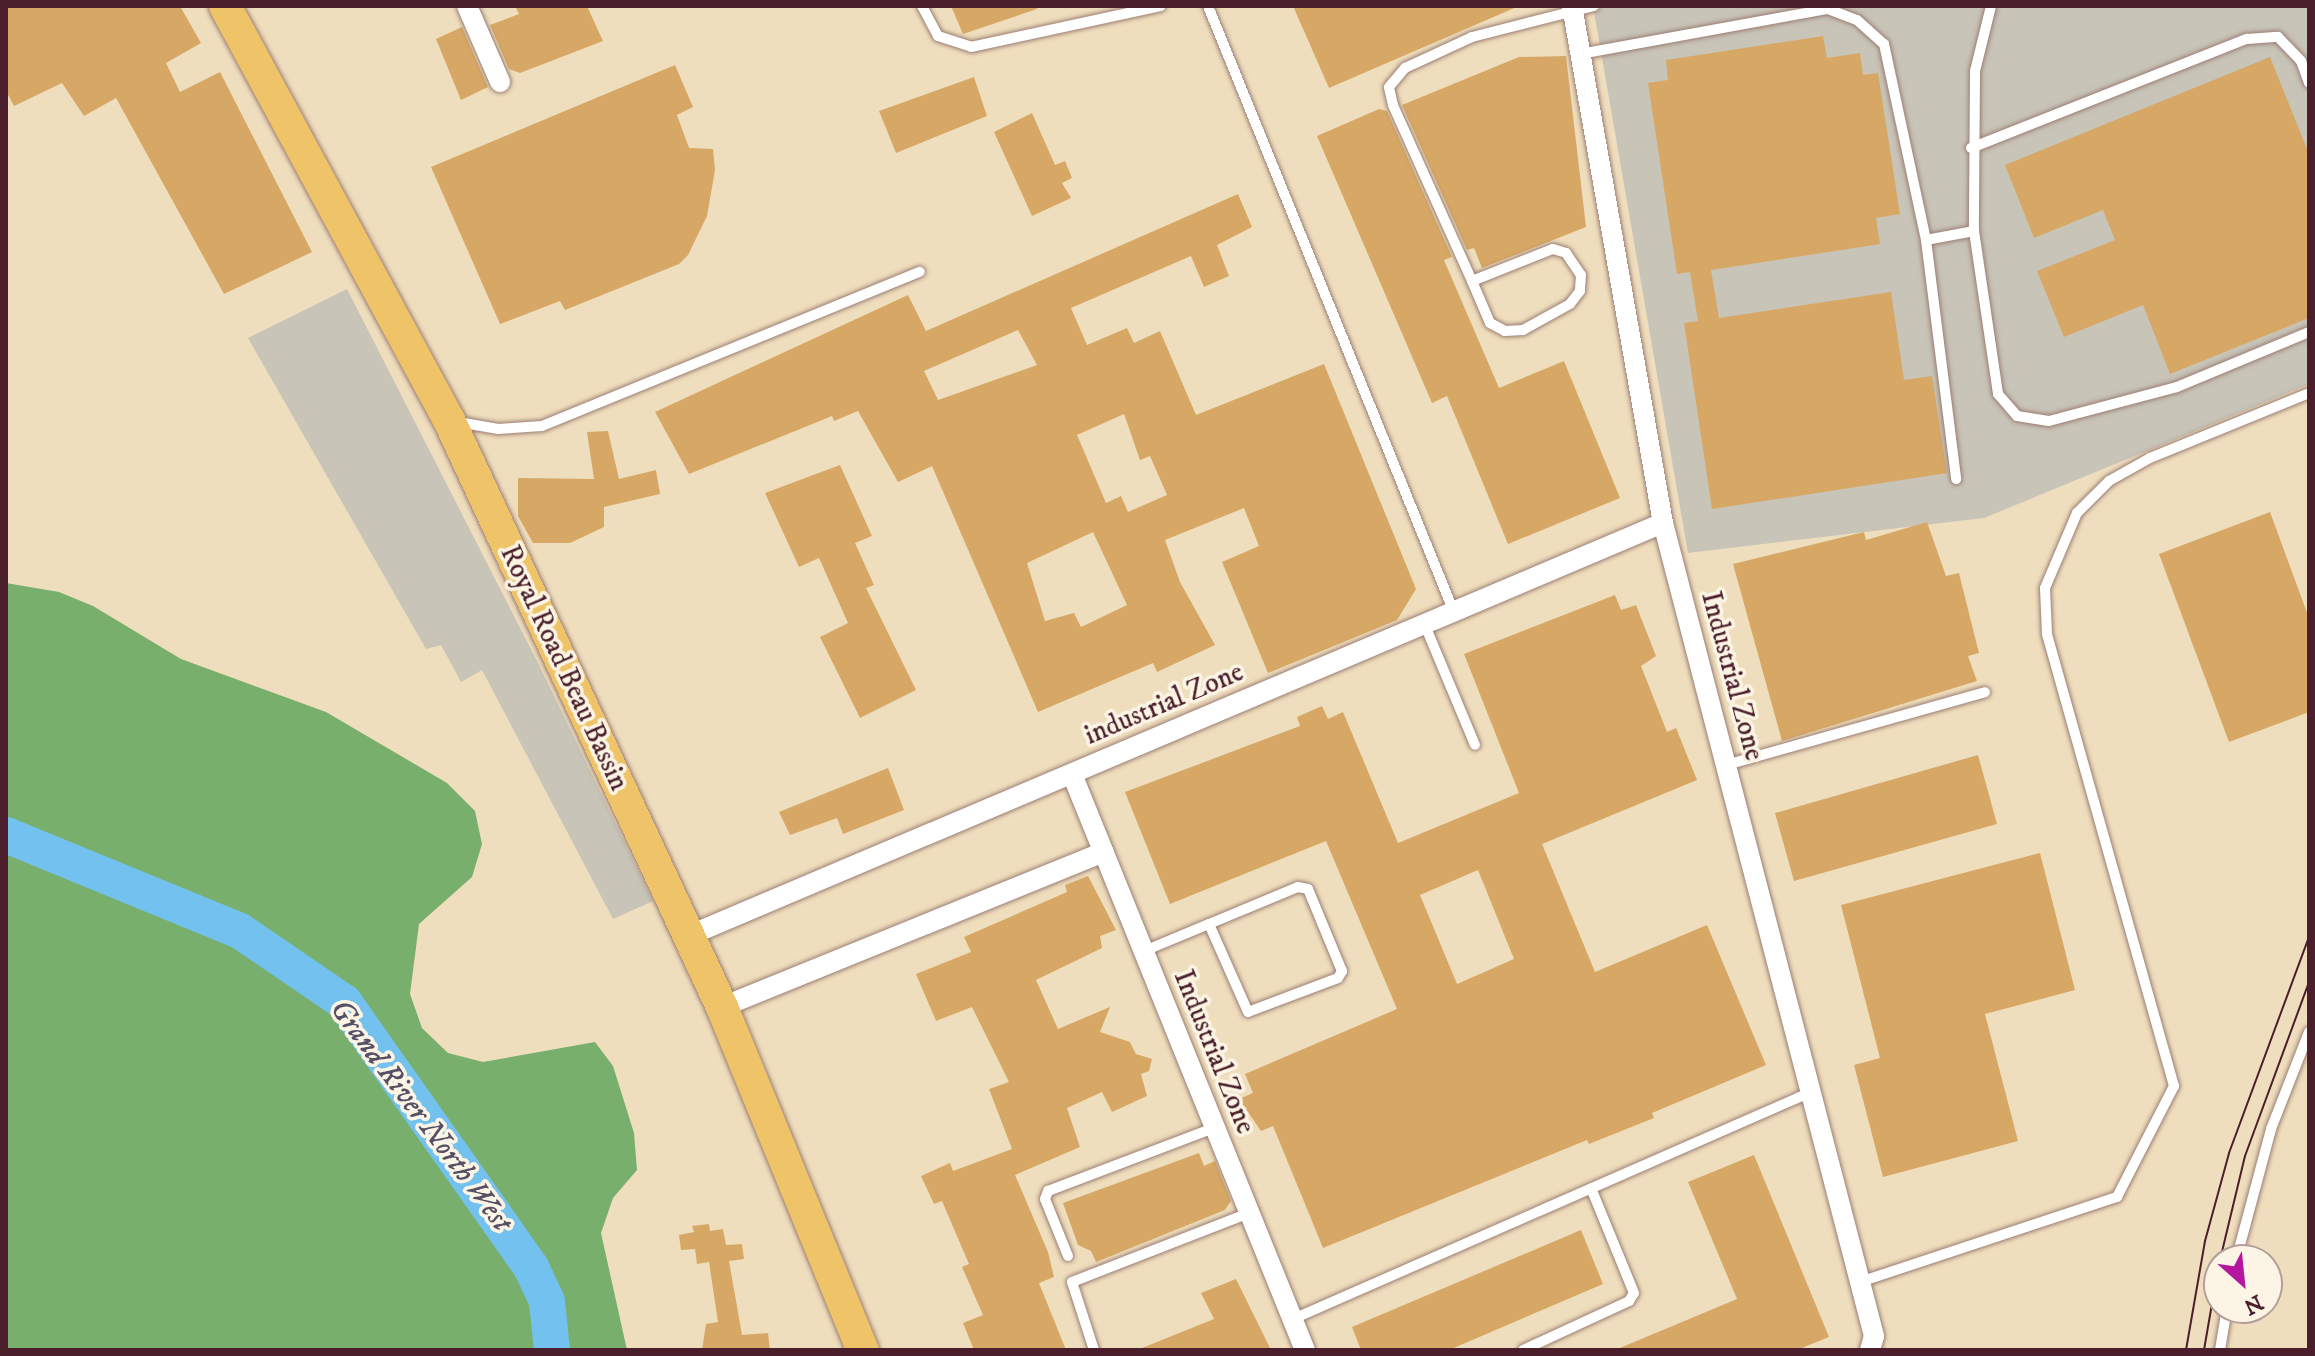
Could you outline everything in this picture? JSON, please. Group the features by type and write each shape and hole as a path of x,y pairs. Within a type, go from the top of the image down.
{"main road":[{"name":"Royal Road Beau Bassin","path":"225,6 449,420 722,1007 863,1350"}],"street":[{"path":"467,6 500,82"},
{"name":"Industrial Zone","path":"1572,9 1663,523 1874,1336 1870,1350"},
{"name":"industrial Zone","path":"688,936 1663,523"},
{"name":"Industrial Zone","path":"1072,774 1305,1350"},
{"path":"722,1007 1104,852"}],"lane":[{"path":"922,6 938,36 971,47 1161,6"},
{"path":"1208,6 1454,612"},
{"path":"1472,281 1553,249 1566,253 1581,275 1580,291 1570,304 1523,330 1505,331 1490,323 1472,281 1389,87 1405,68 1472,37 1572,9 1594,6"},
{"path":"1991,6 1975,71 1971,148 1974,231 1998,394 2017,416 2049,421 2177,387 2309,332"},
{"path":"1580,54 1828,9 1857,20 1884,44 1926,240 1956,479"},
{"path":"1971,148 2247,39 2278,37 2301,61 2309,83"},
{"path":"1926,240 1974,231"},
{"path":"449,420 498,429 542,426 920,272"},
{"path":"1860,1282 2117,1197 2174,1086 2047,634 2045,588 2077,513 2109,481 2150,458 2309,393"},
{"path":"1424,623 1475,745"},
{"path":"1726,765 1985,692"},
{"path":"1144,951 1298,887 1308,889 1342,971 1338,978 1248,1012 1209,924"},
{"path":"2240,1244 2271,1129 2309,1032"},
{"path":"1293,1319 1811,1092"},
{"path":"1068,1256 1045,1199 1048,1191 1214,1128"},
{"path":"1523,1350 1629,1301 1634,1293 1591,1188"},
{"path":"1094,1350 1072,1282 1249,1213"},
{"path":"2220,1350 2224,1324"}],"shaded area":[{"path":"1593,6 2309,6 2309,384 1984,518 1688,553"},
{"path":"347,289 539,665 653,901 613,919 482,670 461,682 441,645 426,649 248,338"}],"green space":[{"path":"6,583 59,592 93,606 181,659 326,712 447,783 475,811 482,844 472,877 419,924 410,994 422,1028 448,1053 483,1062 595,1042 613,1066 634,1133 637,1170 613,1198 601,1233 627,1350 6,1350"}],"building":[{"path":"6,6 180,6 201,43 166,63 180,92 220,72 312,252 224,294 116,98 84,116 62,83 14,106 6,91"},
{"path":"515,6 587,6 603,41 520,73 509,69 490,25 519,14"},
{"path":"951,6 1037,6 1037,9 963,34"},
{"path":"1293,6 1519,6 1329,88"},
{"path":"462,27 488,87 461,100 436,39"},
{"path":"1823,36 1827,58 1860,53 1863,75 1878,73 1900,214 1876,218 1880,244 1711,270 1719,318 1891,292 1904,380 1932,376 1947,473 1712,509 1684,323 1698,321 1690,272 1677,274 1648,83 1668,80 1666,60"},
{"path":"1566,56 1586,227 1482,268 1474,248 1467,250 1402,105 1519,57"},
{"path":"2270,57 2309,154 2309,318 2170,374 2143,305 2064,337 2037,271 2115,240 2103,210 2034,238 2005,165"},
{"path":"675,65 693,107 677,115 689,148 713,149 715,170 707,216 688,255 679,264 565,310 560,301 500,324 431,167"},
{"path":"974,77 987,116 896,153 879,111"},
{"path":"1379,109 1387,111 1452,257 1444,260 1499,388 1564,361 1620,498 1508,544 1447,396 1432,403 1317,136"},
{"path":"1032,113 1055,165 1065,161 1072,178 1062,183 1071,198 1032,216 994,132"},
{"path":"1238,194 1252,227 1217,245 1229,276 1204,287 1191,256 1071,308 1087,345 1127,328 1134,343 1160,331 1196,415 1324,364 1416,589 1397,620 1268,673 1222,562 1259,546 1244,508 1165,540 1180,582 1215,645 1157,672 1153,663 1038,712 932,466 898,482 858,411 834,421 832,416 689,474 655,412 908,295 926,331","holes":["1018,330 1037,365 938,400 924,371","1124,414 1140,460 1150,456 1167,495 1128,512 1121,496 1106,503 1077,435","1093,532 1127,605 1081,627 1074,613 1045,621 1027,563"]},
{"path":"608,431 619,479 656,470 660,494 604,507 604,527 570,543 533,543 518,516 518,478 594,479 587,432"},
{"path":"840,465 872,536 855,543 874,585 866,588 916,690 860,718 820,637 848,623 819,558 799,567 765,493"},
{"path":"2270,512 2309,618 2309,712 2229,742 2159,554"},
{"path":"1927,522 1946,576 1959,573 1979,653 1968,656 1977,681 1782,741 1733,564 1864,532 1866,540"},
{"path":"1615,595 1621,610 1636,605 1656,656 1641,666 1667,732 1676,728 1697,780 1542,844 1595,972 1707,925 1766,1065 1652,1113 1654,1118 1589,1144 1587,1140 1323,1248 1273,1126 1261,1131 1239,1099 1253,1093 1245,1074 1397,1009 1326,841 1170,904 1125,792 1300,726 1297,717 1322,706 1328,719 1343,712 1398,843 1519,793 1464,654","holes":["1478,870 1514,959 1457,984 1420,895"]},
{"path":"1978,755 1997,824 1794,881 1775,813"},
{"path":"888,768 904,810 843,834 837,818 790,835 779,812"},
{"path":"2040,853 2075,990 1985,1014 2018,1141 1883,1177 1854,1065 1880,1058 1841,905"},
{"path":"1088,876 1116,930 1100,936 1102,948 1036,980 1058,1029 1110,1007 1100,1032 1130,1042 1136,1054 1152,1059 1149,1071 1141,1074 1147,1096 1112,1112 1102,1092 1067,1108 1080,1147 1015,1175 1048,1252 1054,1277 1039,1283 1066,1350 974,1350 963,1323 983,1315 962,1267 969,1264 942,1201 934,1204 921,1176 950,1163 953,1171 1012,1149 989,1089 1009,1082 972,1007 936,1021 916,974 971,952 964,937 1067,892 1065,885"},
{"path":"1199,1153 1204,1166 1215,1161 1231,1201 1225,1210 1096,1262 1091,1251 1078,1245 1063,1203"},
{"path":"1754,1155 1829,1337 1797,1350 1615,1350 1737,1299 1688,1182"},
{"path":"709,1224 710,1231 723,1229 726,1245 742,1244 744,1259 729,1261 742,1335 768,1333 770,1350 702,1350 706,1324 718,1322 709,1262 697,1264 695,1249 681,1250 679,1235 694,1232 692,1226"},
{"path":"1581,1230 1603,1284 1449,1350 1361,1350 1352,1327"},
{"path":"1236,1279 1271,1350 1137,1350 1214,1319 1201,1293"}],"waterway":[{"name":"Grand River North West","path":"6,835 240,931 344,1002 531,1267 547,1302 552,1350"}],"tram line":[{"path":"2186,1350 2205,1241 2229,1153 2309,937"},
{"path":"2224,1244 2245,1156 2309,982"},
{"path":"2204,1350 2208,1324"}]}
